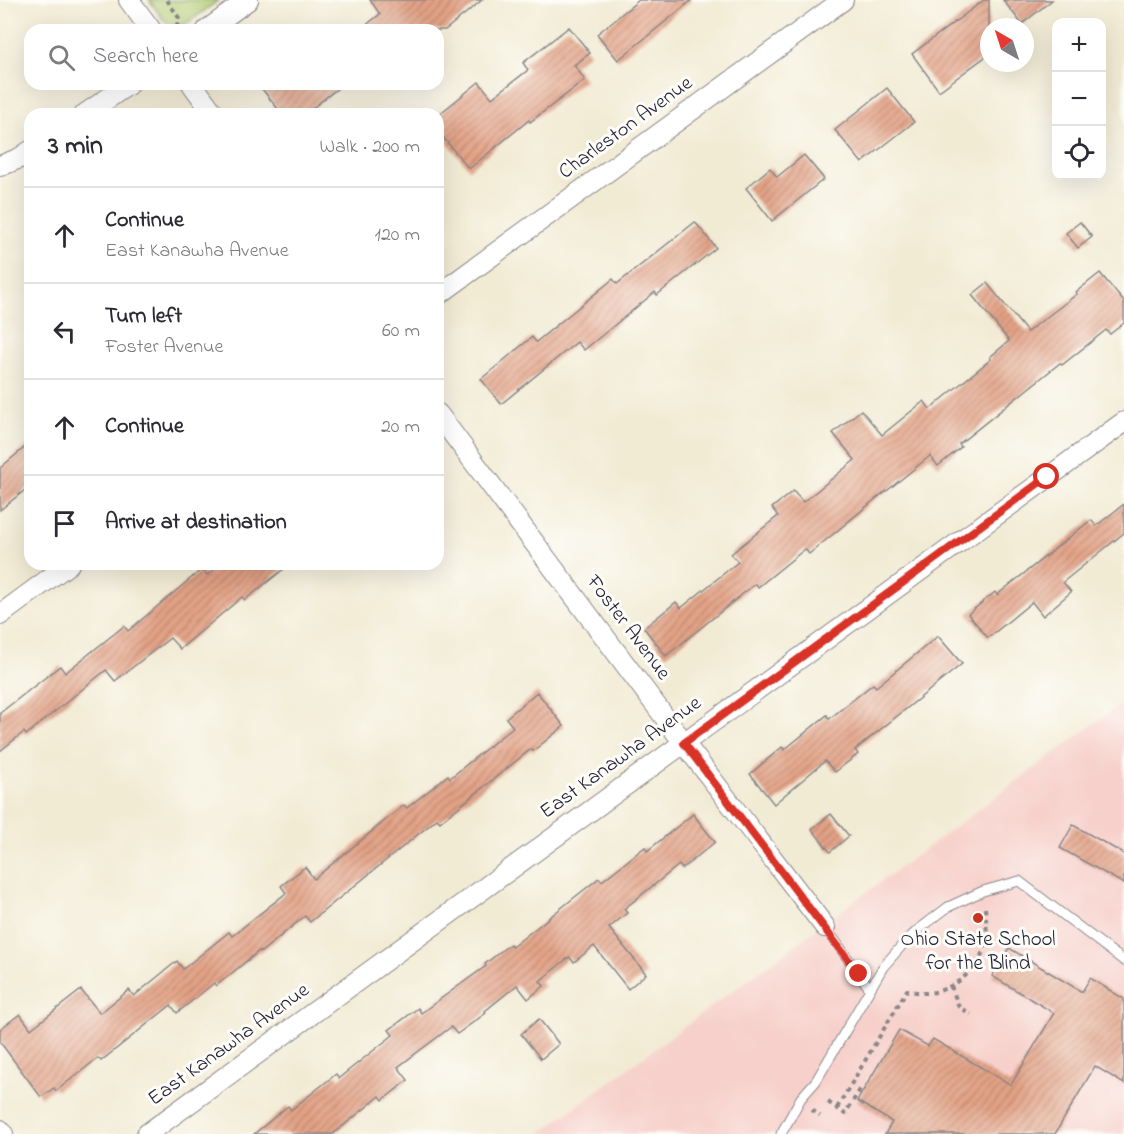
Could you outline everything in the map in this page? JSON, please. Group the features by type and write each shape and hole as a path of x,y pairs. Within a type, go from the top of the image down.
{"street":[{"path":"129,0 147,24"},
{"path":"215,24 248,0"},
{"name":"Charleston Avenue","path":"444,291 843,0"},
{"path":"94,108 120,90"},
{"path":"196,90 210,108"},
{"path":"0,166 24,155"},
{"name":"Foster Avenue","path":"444,422 825,927"},
{"name":"East Kanawha Avenue","path":"147,1134 1124,422"},
{"path":"0,615 61,570"},
{"path":"0,1130 3,1134"}],"lane":[{"path":"781,1134 801,1098 816,1081 883,967 904,943 933,918 969,896 1019,880 1124,961"},
{"path":"825,927 870,989"}],"path":[{"path":"167,0 179,18 178,24"},
{"path":"837,1108 906,990 925,993 939,991 964,977 972,969 984,948 987,934 986,922"},
{"path":"951,986 959,1007 971,1014"},
{"path":"828,1102 845,1114 861,1088 864,1090"},
{"path":"811,1110 820,1116"}],"shaded area":[{"name":"Ohio State School for the Blind","path":"1124,702 1124,1134 539,1134"}],"green space":[{"path":"149,0 219,0 186,24 170,24"}],"building":[{"path":"370,0 482,0 445,30 444,24 368,24 380,14"},
{"path":"639,0 692,0 618,60 597,34"},
{"path":"984,0 989,0 989,18 980,18 980,61 939,91 912,54"},
{"path":"1003,0 1052,0 1030,18 1017,18"},
{"path":"569,27 590,53 574,65 585,80 530,122 529,120 469,169 444,138 444,110 479,82 492,98 528,70 523,63"},
{"path":"887,88 914,122 862,163 835,130"},
{"path":"263,90 335,90 313,108 277,108"},
{"path":"804,155 824,179 772,221 746,188 770,168 777,177"},
{"path":"695,222 716,248 657,295 655,292 584,350 577,342 501,404 481,379 532,337 536,342 613,279 617,284"},
{"path":"1080,222 1092,237 1078,248 1066,233"},
{"path":"1100,273 1124,302 1124,323 1110,334 1106,330 1062,365 1060,363 959,444 961,447 938,466 930,456 809,554 805,549 758,587 755,584 666,656 644,628 676,602 681,608 738,562 731,554 778,516 772,508 793,491 803,502 855,460 833,433 861,410 882,435 924,401 930,409 991,359 990,357 1009,341 972,295 987,283 1027,332 1077,294 1076,292"},
{"path":"24,448 24,491 0,510 0,468"},
{"path":"1124,504 1124,533 1063,582 1071,592 1043,616 1032,602 988,638 968,614 995,592 997,595 1091,520 1096,526"},
{"path":"201,570 207,575 214,570 282,570 245,600 242,597 180,649 170,638 115,681 106,670 26,735 24,732 0,751 0,713 60,666 65,673 124,626 128,631"},
{"path":"938,636 962,664 855,750 858,754 835,772 825,761 774,804 750,774 782,747 784,750 827,715 829,719 873,684 876,687"},
{"path":"537,692 564,726 533,751 531,749 440,822 437,819 310,922 305,916 261,952 259,951 216,986 214,983 177,1013 171,1005 101,1061 98,1058 56,1091 54,1088 41,1097 0,1042 0,1029 20,1014 31,1029 81,990 100,1013 129,990 134,996 177,961 183,969 229,932 232,936 286,893 281,886 305,867 314,879 404,805 407,808 448,775 450,778 513,727 506,718"},
{"path":"693,814 715,842 682,869 679,865 624,909 627,913 609,928 646,974 628,989 594,946 574,962 569,957 540,981 544,986 528,999 517,985 485,1011 486,1013 457,1034 451,1027 398,1067 408,1080 383,1100 380,1096 333,1134 254,1134 288,1106 291,1110 336,1074 339,1078 393,1035 389,1030 418,1008 421,1013 486,966 485,964 510,944 512,947 599,878 602,881 645,847 647,851"},
{"path":"831,814 849,836 830,852 812,829"},
{"path":"1073,825 1124,854 1124,884 1060,848"},
{"name":"Ohio State School for the Blind","path":"1009,948 1082,992 1090,978 1124,999 1124,1084 1095,1066 1055,1134 885,1134 892,1122 857,1101 899,1030 928,1046 933,1039 1011,1085 1054,1013 992,976"},
{"path":"539,1019 559,1044 541,1059 521,1034"}],"place":[{"name":"Ohio State School for the Blind","path":"978,918"}],"route":[{"path":"859,974 684,743 1047,477"}]}
